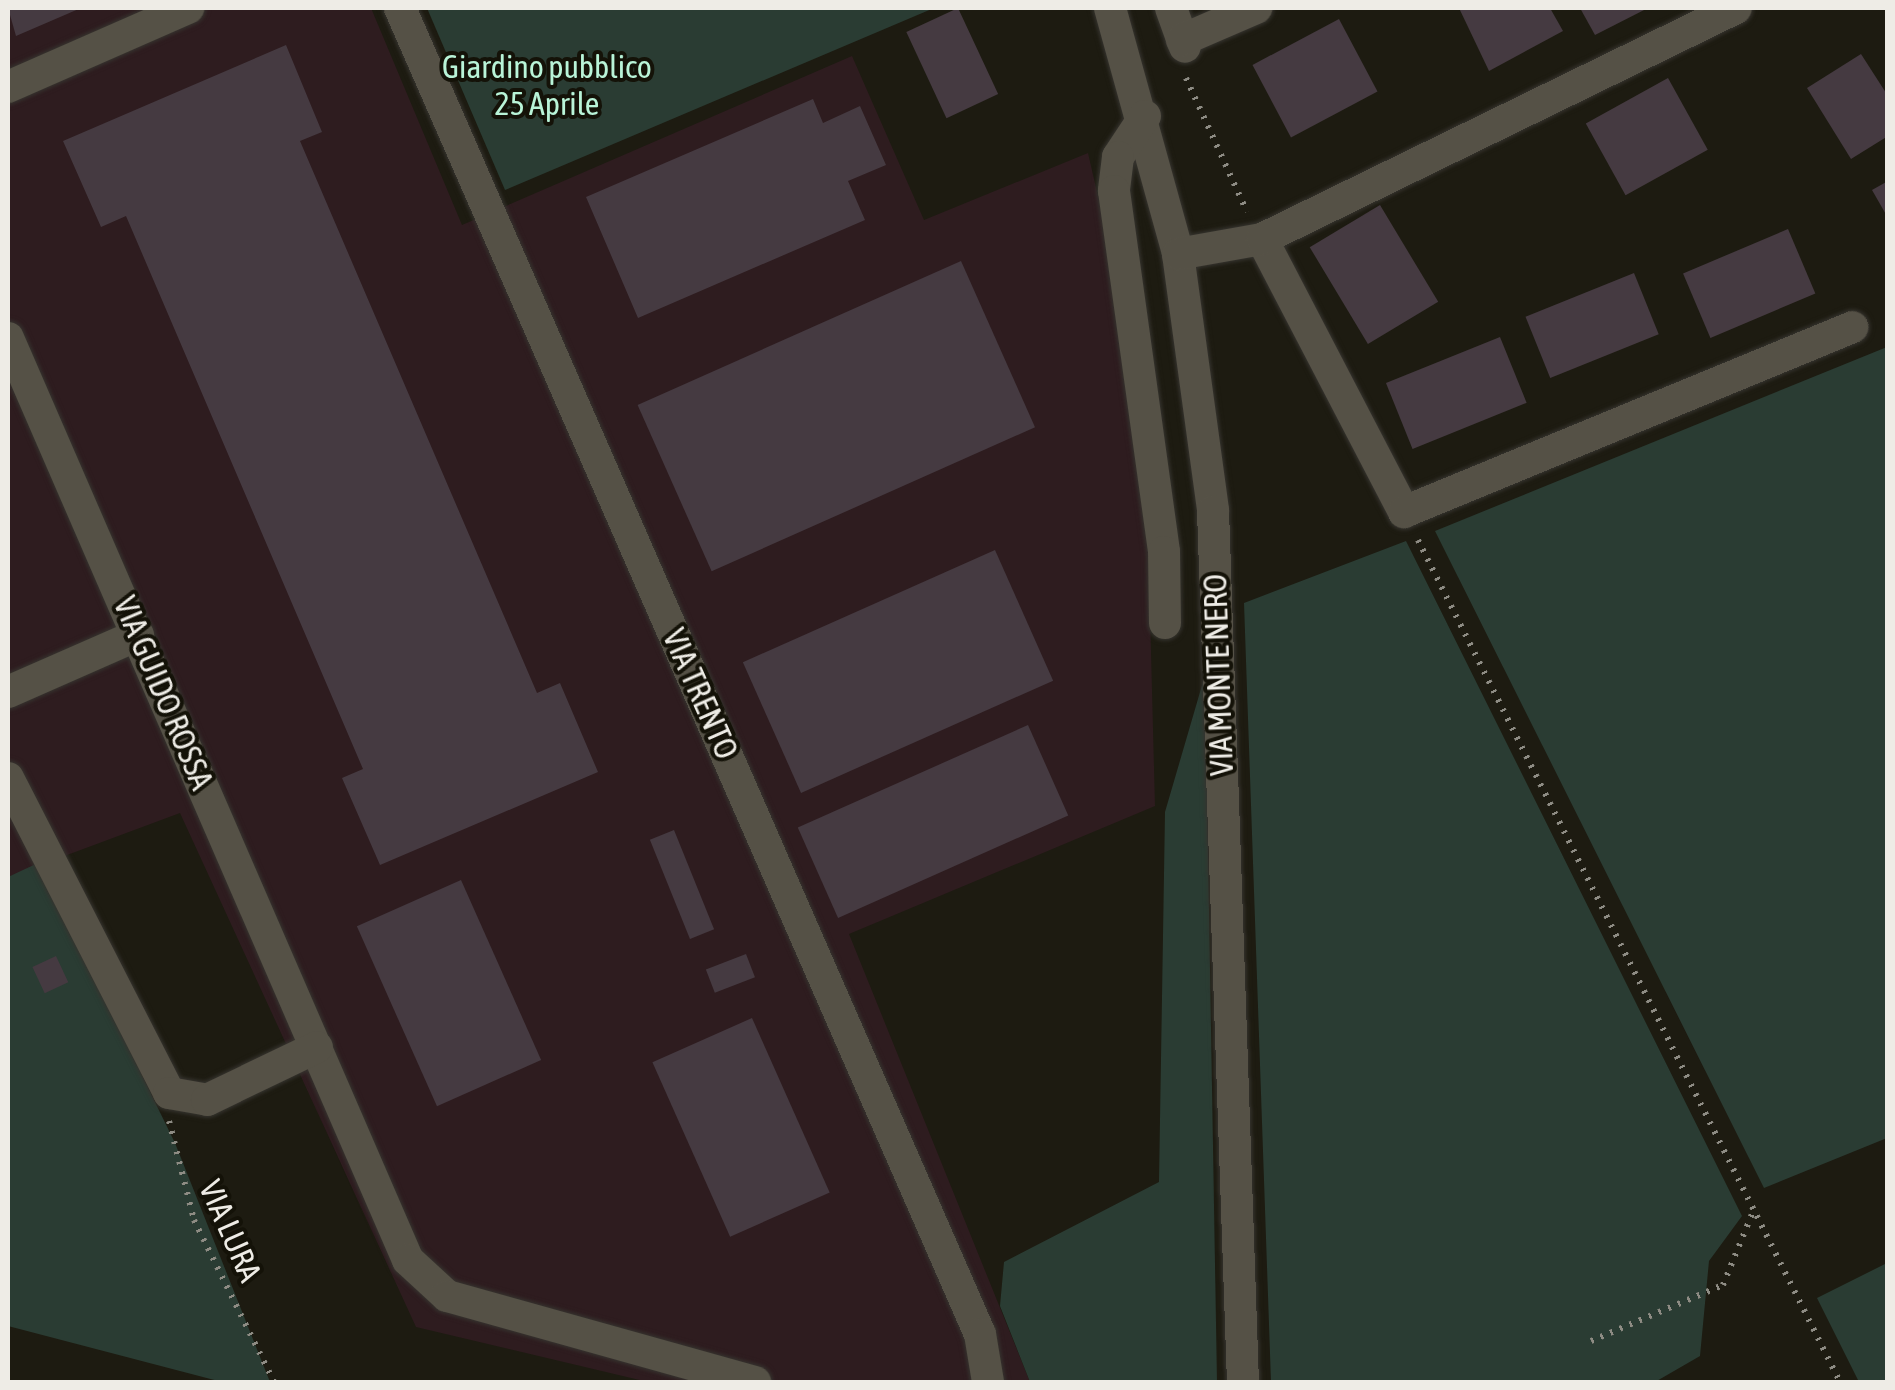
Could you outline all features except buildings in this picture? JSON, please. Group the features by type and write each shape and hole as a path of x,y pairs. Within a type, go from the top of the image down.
{"street":[{"path":"8,87 188,8"},
{"name":"VIA TRENTO","path":"400,8 980,1334 988,1382"},
{"name":"VIA MONTE NERO","path":"1110,8 1145,116 1178,254 1214,512 1242,1368"},
{"path":"1171,8 1184,44 1256,8"},
{"path":"1178,254 1262,240 1736,8"},
{"path":"1145,116 1118,157 1114,192 1164,552 1164,624"},
{"path":"1262,240 1404,512 1852,327"},
{"name":"VIA GUIDO ROSSA","path":"8,338 316,1048"},
{"path":"8,692 138,636"},
{"path":"8,778 169,1093 207,1100 316,1048 408,1260 447,1296 755,1382"}],"path":[{"path":"1184,44 1199,114 1262,240"},
{"path":"1404,512 1840,1382"},
{"name":"VIA LURA","path":"169,1093 176,1170 194,1220 274,1382"},
{"path":"1591,1341 1723,1285 1755,1208"}],"shaded area":[{"path":"8,8 371,8 462,225 852,56 924,220 1088,153 1127,322 1147,496 1155,806 849,934 1030,1382 648,1382 416,1327 180,813 8,877"}],"green space":[{"name":"Giardino pubblico 25 Aprile","path":"427,8 934,8 505,190"},
{"path":"1887,347 1887,1138 1764,1188 1435,531"},
{"path":"1406,541 1742,1216 1709,1261 1700,1356 1655,1382 1271,1382 1244,603"},
{"path":"1205,675 1217,1382 1030,1382 1000,1306 1004,1262 1159,1182 1165,812"},
{"path":"38,863 175,1143 270,1382 222,1382 8,1326 8,877"},
{"path":"1887,1263 1887,1382 1859,1382 1817,1298"}]}
